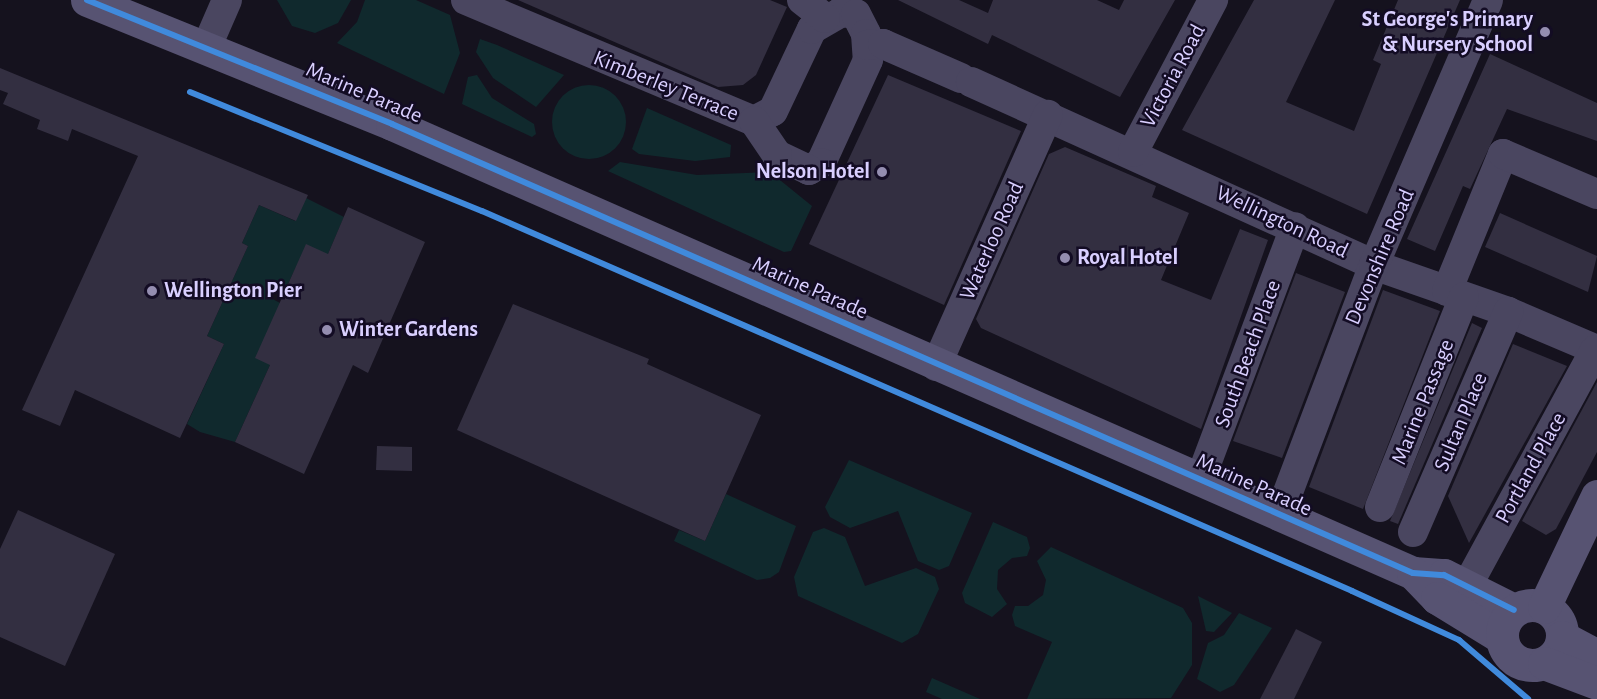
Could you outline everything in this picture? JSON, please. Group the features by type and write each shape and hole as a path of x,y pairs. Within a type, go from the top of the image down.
{"street":[{"name":"Marine Parade","path":"87,0 207,46 1413,573 1444,575 1520,618"},
{"path":"207,46 227,0"},
{"name":"Kimberley Terrace","path":"466,0 754,121 773,111 812,29 825,18"},
{"path":"754,121 777,155 814,169 868,60 860,7 825,18 802,0"},
{"name":"Victoria Road","path":"1133,152 1213,0"},
{"name":"Devonshire Road","path":"1279,516 1374,265 1488,0"},
{"name":"Wellington Road","path":"867,45 882,44 1048,115 1133,152 1374,265 1508,312 1596,350"},
{"name":"Waterloo Road","path":"936,366 1048,115"},
{"name":"Marine Passage","path":"1380,507 1503,154 1597,194"},
{"name":"South Beach Place","path":"1200,480 1295,227"},
{"name":"Sultan Place","path":"1413,532 1508,312"},
{"name":"Portland Place","path":"1467,586 1596,350"},
{"path":"1520,618 1596,499"},
{"name":"Marine Parade","path":"1413,573 1437,598 1520,618 1558,619 1553,650"},
{"name":"Marine Parade","path":"1520,618 1516,661 1553,650 1597,656"},
{"name":"Marine Parade","path":"1553,650 1597,683"}],"green space":[{"path":"277,0 351,0 338,23 315,33 292,26"},
{"path":"365,0 416,0 450,15 460,53 444,94 337,43 357,22"},
{"path":"480,39 564,75 536,107 493,78 476,52"},
{"path":"477,75 492,98 534,124 536,134 532,137 462,104 468,77"},
{"path":"589,85 603,88 615,96 623,108 626,122 623,136 615,148 603,156 589,159 575,156 563,148 555,136 552,122 555,108 563,96 575,88"},
{"path":"647,108 731,145 730,157 695,161 639,154 632,149"},
{"path":"620,162 697,175 770,172 812,206 791,251 784,252 608,171"},
{"path":"306,198 344,217 328,254 300,259 286,288 273,282 267,296 280,303 270,365 235,442 200,432 187,424 224,344 207,336 248,246 242,243 259,205 295,221"},
{"path":"849,460 972,513 949,566 939,570 918,561 898,511 850,528 830,517 825,507"},
{"path":"726,494 796,526 779,572 770,578 757,580 674,541 679,530 705,541"},
{"path":"993,522 1027,537 1030,548 1027,556 1012,558 998,570 997,589 1007,604 992,617 965,603 962,593"},
{"path":"824,528 845,537 865,586 916,568 935,577 939,589 918,634 902,643 798,596 794,577 813,532"},
{"path":"1051,547 1183,608 1192,623 1192,665 1171,698 1027,699 1052,642 1015,626 1012,615 1015,606 1028,606 1043,595 1046,580 1037,561"},
{"path":"1198,596 1232,613 1214,632 1206,631"},
{"path":"1239,613 1272,628 1234,685 1220,692 1197,679 1208,643 1224,635"},
{"path":"932,678 980,699 942,699 926,692"}],"building":[{"path":"518,0 770,0 787,7 756,75 743,85 718,87"},
{"path":"898,0 959,0 988,13 993,0 1097,0 1119,10 1124,0 1175,0 1120,97 992,35 988,44"},
{"path":"1254,0 1335,0 1286,102 1354,131 1381,64 1373,60 1398,0 1460,0 1367,214 1182,130"},
{"path":"1490,54 1597,103 1597,141 1507,109 1470,189 1463,186 1435,251 1407,239"},
{"name":"Wellington Pier","path":"0,68 308,195 296,221 259,205 242,243 248,246 207,336 224,344 180,438 75,390 60,426 22,410 138,156 72,129 68,141 37,129 40,120 3,104 8,93 0,90"},
{"path":"888,75 1021,131 944,305 809,244"},
{"path":"1065,147 1156,186 1152,197 1189,213 1161,280 1211,300 1240,229 1268,240 1201,429 981,328 976,319 1049,154"},
{"name":"Winter Gardens","path":"348,207 425,242 368,373 353,365 304,474 235,442 270,365 255,358 306,244 328,254"},
{"path":"1500,213 1597,256 1588,292 1485,247"},
{"path":"1296,273 1345,292 1282,458 1233,441"},
{"path":"1383,290 1440,311 1363,509 1309,487"},
{"path":"513,304 649,359 647,364 761,415 705,541 457,430"},
{"path":"1472,323 1482,328 1398,524 1390,521"},
{"path":"1513,344 1567,366 1469,543 1448,496"},
{"path":"1597,382 1597,452 1556,529 1546,535 1522,521"},
{"path":"377,446 412,447 412,471 376,470"},
{"path":"18,510 115,554 65,666 0,637 0,549"},
{"path":"1296,629 1322,642 1294,699 1260,699"}],"cycle path":[{"path":"87,0 392,124 1413,573 1444,575 1514,610"},
{"path":"190,92 482,211 1352,591 1459,640 1528,699"}],"place":[{"name":"St George's Primary & Nursery School","path":"1545,32"},
{"name":"Nelson Hotel","path":"882,172"},
{"name":"Royal Hotel","path":"1065,258"},
{"name":"Wellington Pier","path":"152,291"},
{"name":"Winter Gardens","path":"327,330"}]}
